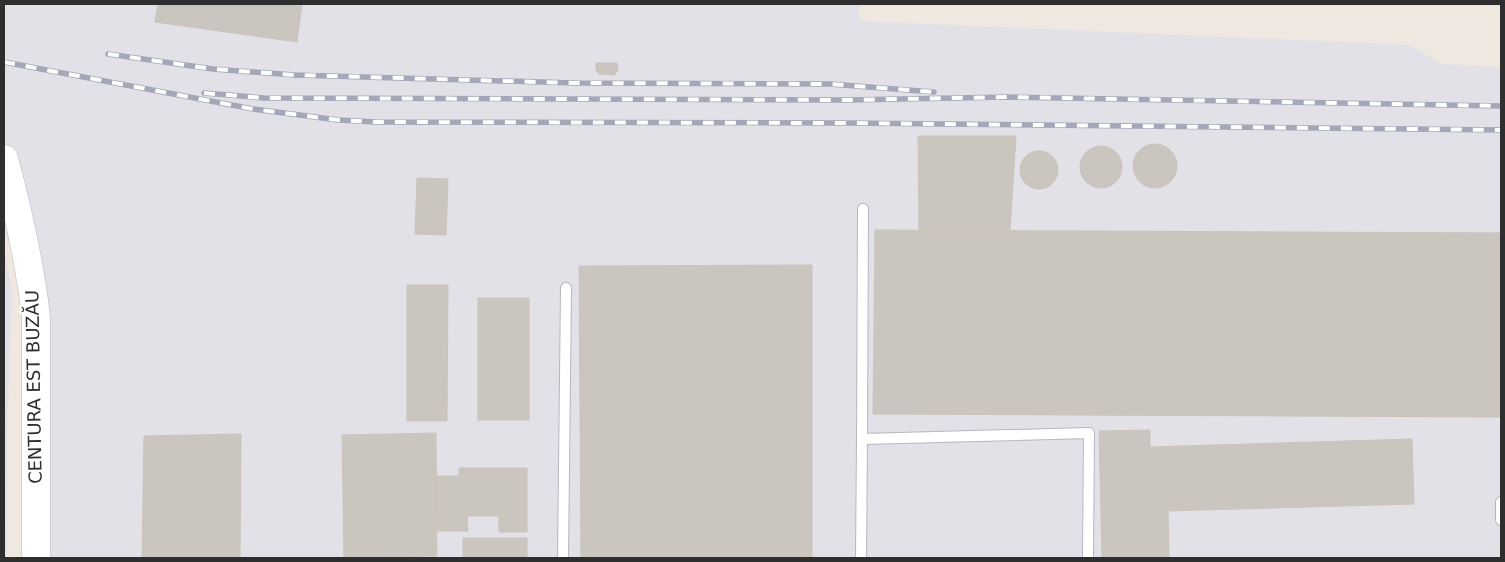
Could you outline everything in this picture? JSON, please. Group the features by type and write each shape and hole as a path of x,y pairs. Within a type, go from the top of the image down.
{"main road":[{"name":"CENTURA EST BUZĂU","path":"4,159 32,280 36,317 36,558"}],"lane":[{"path":"861,558 863,210"},
{"path":"563,558 566,288"},
{"path":"862,439 1089,432 1088,558"},
{"path":"1501,502 1501,520"}],"shaded area":[{"path":"4,4 859,4 859,21 1411,45 1440,64 1501,67 1501,558 23,558 34,404 4,158"},
{"path":"4,249 12,291 7,434 6,558 4,558"}],"building":[{"path":"158,4 302,4 297,42 155,22"},
{"path":"596,63 617,63 618,71 614,75 599,74 596,70"},
{"path":"918,136 1016,136 1010,230 919,230"},
{"path":"1155,144 1167,148 1173,154 1177,166 1173,178 1167,184 1155,188 1143,184 1137,178 1133,166 1137,154 1143,148"},
{"path":"1101,146 1116,152 1122,167 1116,182 1101,188 1086,182 1080,167 1086,152"},
{"path":"1039,151 1053,156 1058,170 1053,184 1039,189 1025,184 1020,170 1025,156"},
{"path":"417,178 448,179 446,235 415,234"},
{"path":"875,230 1501,233 1501,417 873,414"},
{"path":"812,265 812,558 581,558 579,266"},
{"path":"407,285 448,285 447,421 407,421"},
{"path":"478,298 529,298 529,420 478,420"},
{"path":"1150,430 1150,447 1412,439 1414,504 1168,511 1169,558 1102,558 1099,431"},
{"path":"436,433 437,556 344,558 342,435"},
{"path":"241,434 240,558 142,558 144,436"},
{"path":"459,468 527,468 527,532 499,532 499,516 467,516 468,531 437,531 437,476 459,476"},
{"path":"463,538 527,538 527,558 463,558"}],"railway":[{"path":"108,54 213,69 294,75 575,83 830,84 934,92"},
{"path":"4,62 253,109 338,120 376,122 847,123 1501,130"},
{"path":"204,93 264,98 847,100 1008,97 1501,106"}]}
